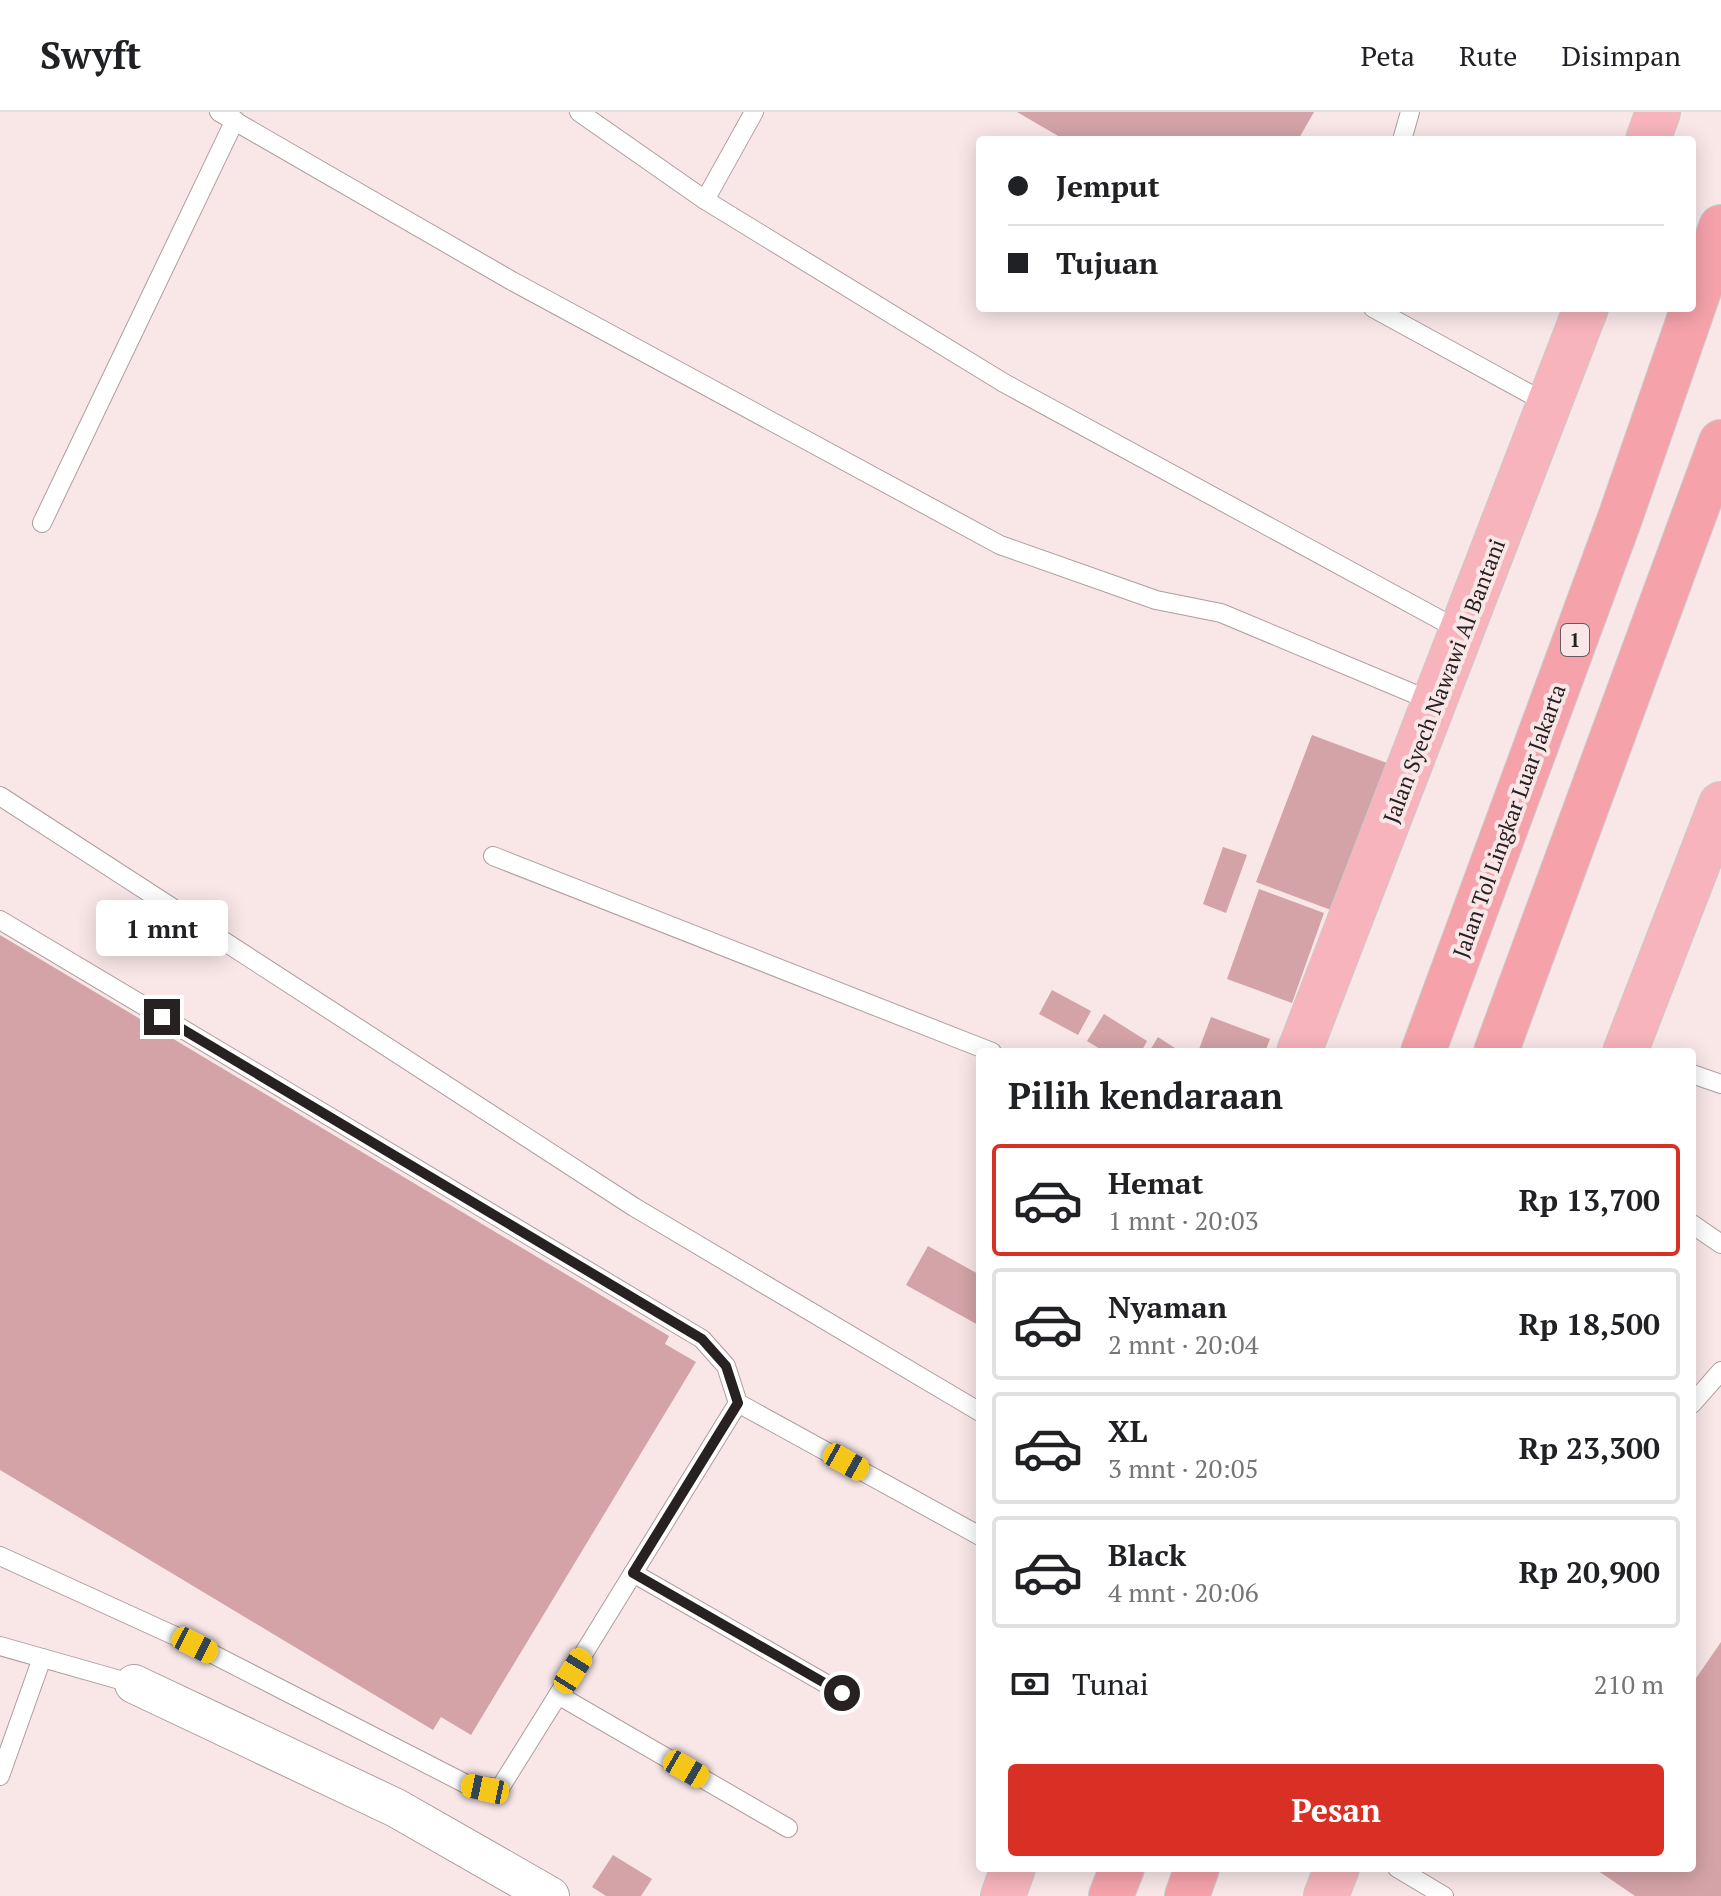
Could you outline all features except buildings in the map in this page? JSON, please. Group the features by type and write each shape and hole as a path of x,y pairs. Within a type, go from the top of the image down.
{"highway":[{"path":"1649,136 1658,112"},
{"name":"Jalan Tol Lingkar Luar Jakarta","path":"1696,299 1721,227"},
{"name":"Jalan Syech Nawawi Al Bantani","path":"1301,1048 1585,312"},
{"name":"Jalan Tol Lingkar Luar Jakarta","path":"1424,1048 1620,518 1691,312"},
{"path":"1497,1048 1721,442"},
{"path":"1632,1048 1721,804"},
{"path":"1003,1896 1012,1872"},
{"path":"1111,1896 1120,1872"},
{"path":"1187,1896 1196,1872"},
{"path":"1326,1896 1335,1872"}],"street":[{"path":"134,1684 396,1808 550,1896"}],"lane":[{"path":"579,112 705,200 1004,383 1463,632"},
{"path":"705,200 754,112"},
{"path":"1403,136 1410,112"},
{"path":"42,523 227,116 512,281 1000,545 1156,600 1221,613 1436,703"},
{"path":"1380,312 1551,405"},
{"path":"0,796 634,1207 976,1410"},
{"path":"493,856 982,1048"},
{"path":"0,920 702,1339 726,1366 738,1403 976,1534"},
{"path":"1696,1075 1721,1084"},
{"path":"1696,1227 1721,1244"},
{"path":"1696,1399 1721,1371"},
{"path":"0,1556 195,1645 468,1785 500,1788 738,1403"},
{"path":"633,1573 842,1693"},
{"path":"0,1646 134,1684"},
{"path":"0,1776 42,1658"},
{"path":"558,1695 788,1828"},
{"path":"1404,1872 1444,1896"}],"route":[{"path":"162,1017 702,1339 726,1366 738,1403 633,1573 842,1693"}]}
